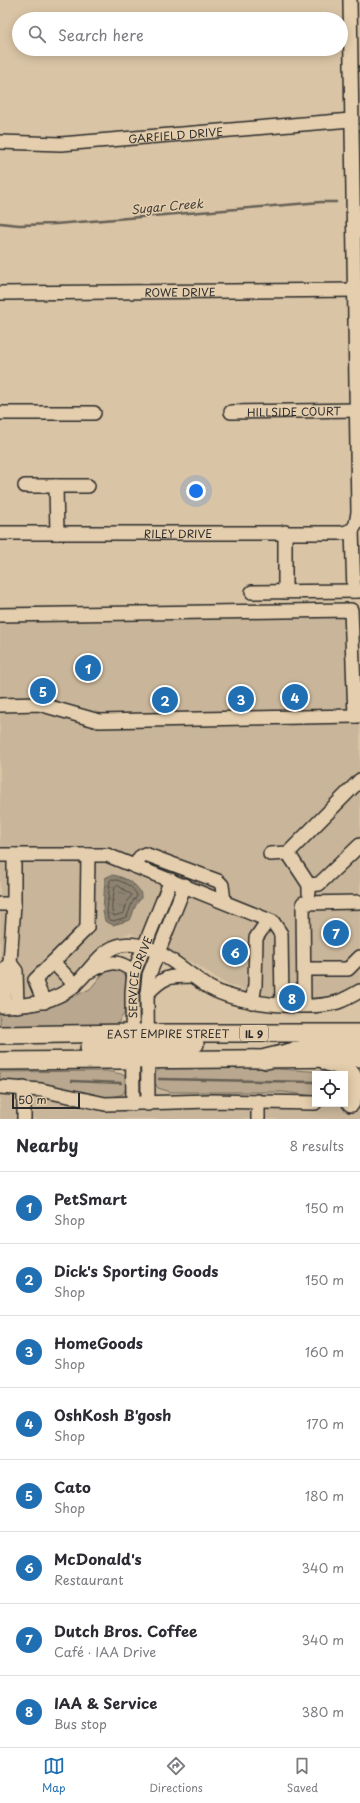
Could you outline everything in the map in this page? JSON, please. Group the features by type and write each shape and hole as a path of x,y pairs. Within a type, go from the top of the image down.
{"highway":[{"path":"266,1058 316,1047 360,1047"}],"main road":[{"name":"EAST EMPIRE STREET","path":"0,1061 140,1046 286,1033 360,1033"},
{"name":"EAST EMPIRE STREET","path":"0,1035 266,1058 360,1058"},
{"path":"0,1051 140,1046"},
{"path":"311,1058 343,1067 352,1075 355,1083 352,1103"}],"street":[{"path":"252,592 357,591 356,525 358,320 351,120 350,0"},
{"name":"GARFIELD DRIVE","path":"0,142 61,144 351,120"},
{"name":"ROWE DRIVE","path":"0,293 357,290"},
{"name":"HILLSIDE COURT","path":"231,412 357,410"},
{"path":"0,413 94,413"},
{"path":"25,486 88,486"},
{"path":"56,486 57,533"},
{"name":"RILEY DRIVE","path":"0,533 343,533 356,525"},
{"path":"285,532 285,592"},
{"path":"0,615 351,610 357,716 99,721 39,704 0,706"},
{"path":"270,854 288,853 360,780"},
{"path":"309,885 319,884 360,845"},
{"path":"288,853 309,885 310,903"},
{"path":"135,866 140,857 145,854 218,881 222,885 224,901"},
{"path":"0,855 107,855 185,885 273,922 281,934 282,1004"},
{"path":"14,855 14,904 4,970 7,1006 44,1002 57,996 75,985 87,973 96,960 109,949 117,946 129,945 143,947 158,953 222,993 252,1002 304,1005 332,1003 360,991"},
{"path":"44,1002 35,980 87,928 88,855"},
{"name":"SERVICE DRIVE","path":"148,1104 148,1084 140,1046 132,992 134,972 171,880"},
{"name":"SERVICE DRIVE","path":"133,1104 149,975 185,885"},
{"path":"304,1005 303,904 360,902"},
{"path":"0,904 14,904"},
{"path":"252,1002 255,985 256,938 268,920"},
{"path":"304,968 348,969 360,957"},
{"path":"53,962 75,985"},
{"path":"87,973 108,963 118,962 134,972"},
{"path":"147,994 160,980 173,976 193,976"},
{"path":"148,1084 157,1092 165,1096 185,1102"},
{"path":"0,1087 24,1088 62,1094 100,1103 148,1104 258,1101 312,1103"},
{"path":"24,1088 24,1119"},
{"path":"258,1101 258,1119"}],"shaded area":[{"path":"0,606 360,606 360,985 337,997 297,999 264,997 224,983 197,965 130,933 105,942 98,948 79,973 52,993 32,999 0,1001"},
{"path":"107,969 123,970 126,974 125,1012 118,1023 113,1026 0,1028 0,1012 28,1012 51,1007 90,989"},
{"path":"177,1065 214,1065 312,1071 312,1096 283,1092 171,1092 158,1088 154,1082 155,1073 161,1068"},
{"path":"107,1071 125,1076 127,1087 123,1094 109,1098 0,1082 0,1072"},
{"path":"13,1076 312,1083 312,1107 348,1107 348,1084 360,1084 360,1119 0,1119 0,1094 13,1095"},
{"path":"348,1076 349,1076 350,1087 348,1089"}],"water":[{"path":"111,875 125,879 135,885 141,893 141,898 135,907 130,920 113,925 105,921 103,911 105,878"}],"waterway":[{"name":"Sugar Creek","path":"0,223 19,225 55,224 336,202"},
{"path":"159,1079 312,1082"},
{"path":"72,1081 121,1083"}],"place":[{"name":"PetSmart","path":"88,668"},
{"name":"Cato","path":"43,691"},
{"name":"OshKosh B'gosh","path":"295,697"},
{"name":"HomeGoods","path":"241,699"},
{"name":"Dick's Sporting Goods","path":"165,700"},
{"name":"Dutch Bros. Coffee","path":"336,933"},
{"name":"McDonald's","path":"235,952"},
{"name":"IAA & Service","path":"292,998"}]}
